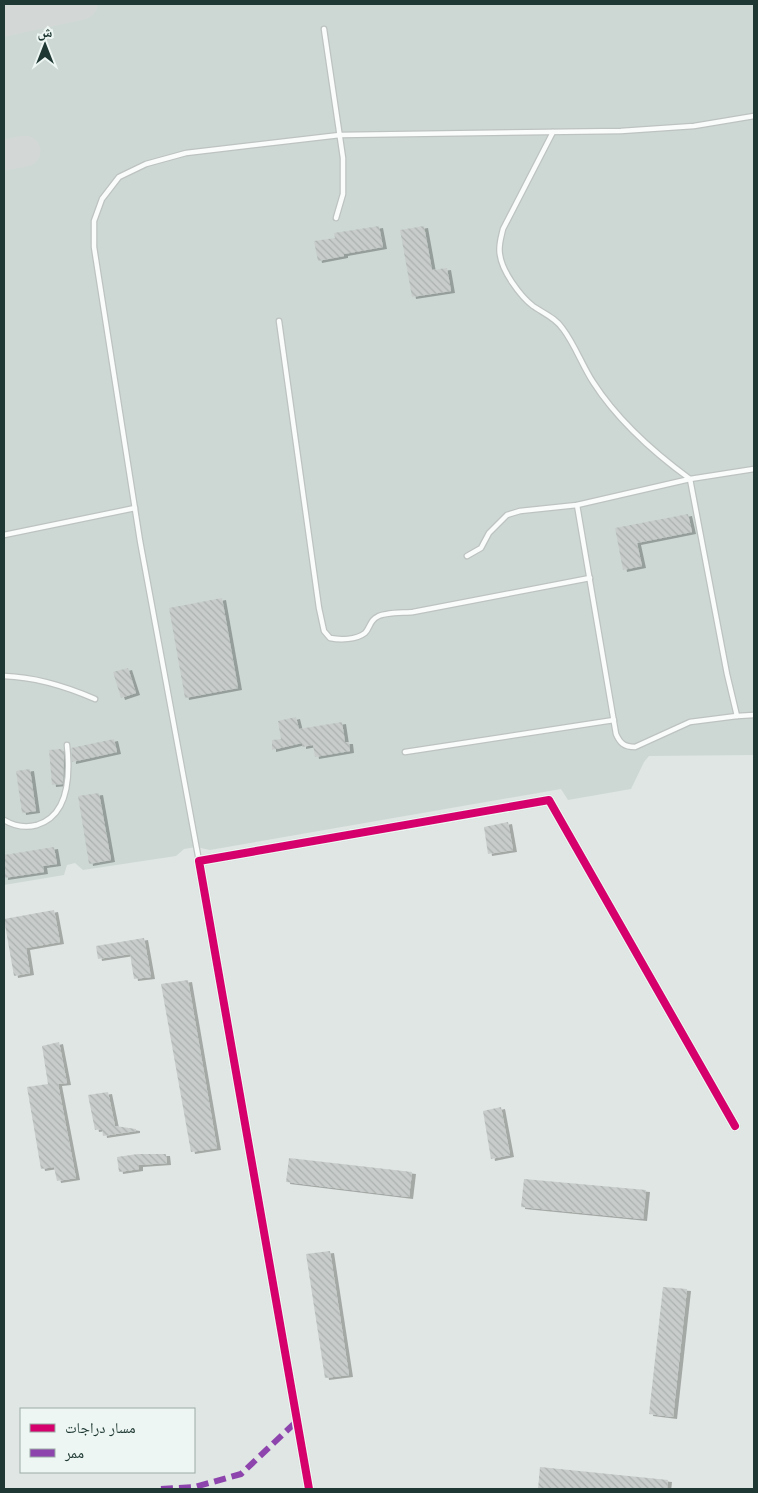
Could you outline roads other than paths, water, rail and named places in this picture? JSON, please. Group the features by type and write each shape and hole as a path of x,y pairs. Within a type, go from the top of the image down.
{"street":[{"path":"308,1489 199,861 549,800 735,1126"}],"lane":[{"path":"324,29 340,135 343,185 341,202 336,218"},
{"path":"199,861 134,508 94,247 94,221 102,199 119,177 146,164 186,153 340,135 622,131 694,126 754,116"},
{"path":"553,132 503,229 499,241 500,256 505,269 519,292 532,305 562,326 571,339 593,383 633,432 660,458 690,479 727,674 737,716"},
{"path":"279,321 319,608 324,631 330,638 357,637 366,632 371,621 384,614 413,612 590,578"},
{"path":"467,556 481,548 489,533 507,515 520,511 578,505 690,479 754,469"},
{"path":"578,505 616,734 620,742 626,747 635,747 690,722 754,715"},
{"path":"4,535 134,508"},
{"path":"4,676 46,681 71,688 95,699"},
{"path":"405,752 614,720"},
{"path":"4,820 16,825 32,826 52,818 59,809 68,782 69,763 67,745"}]}
